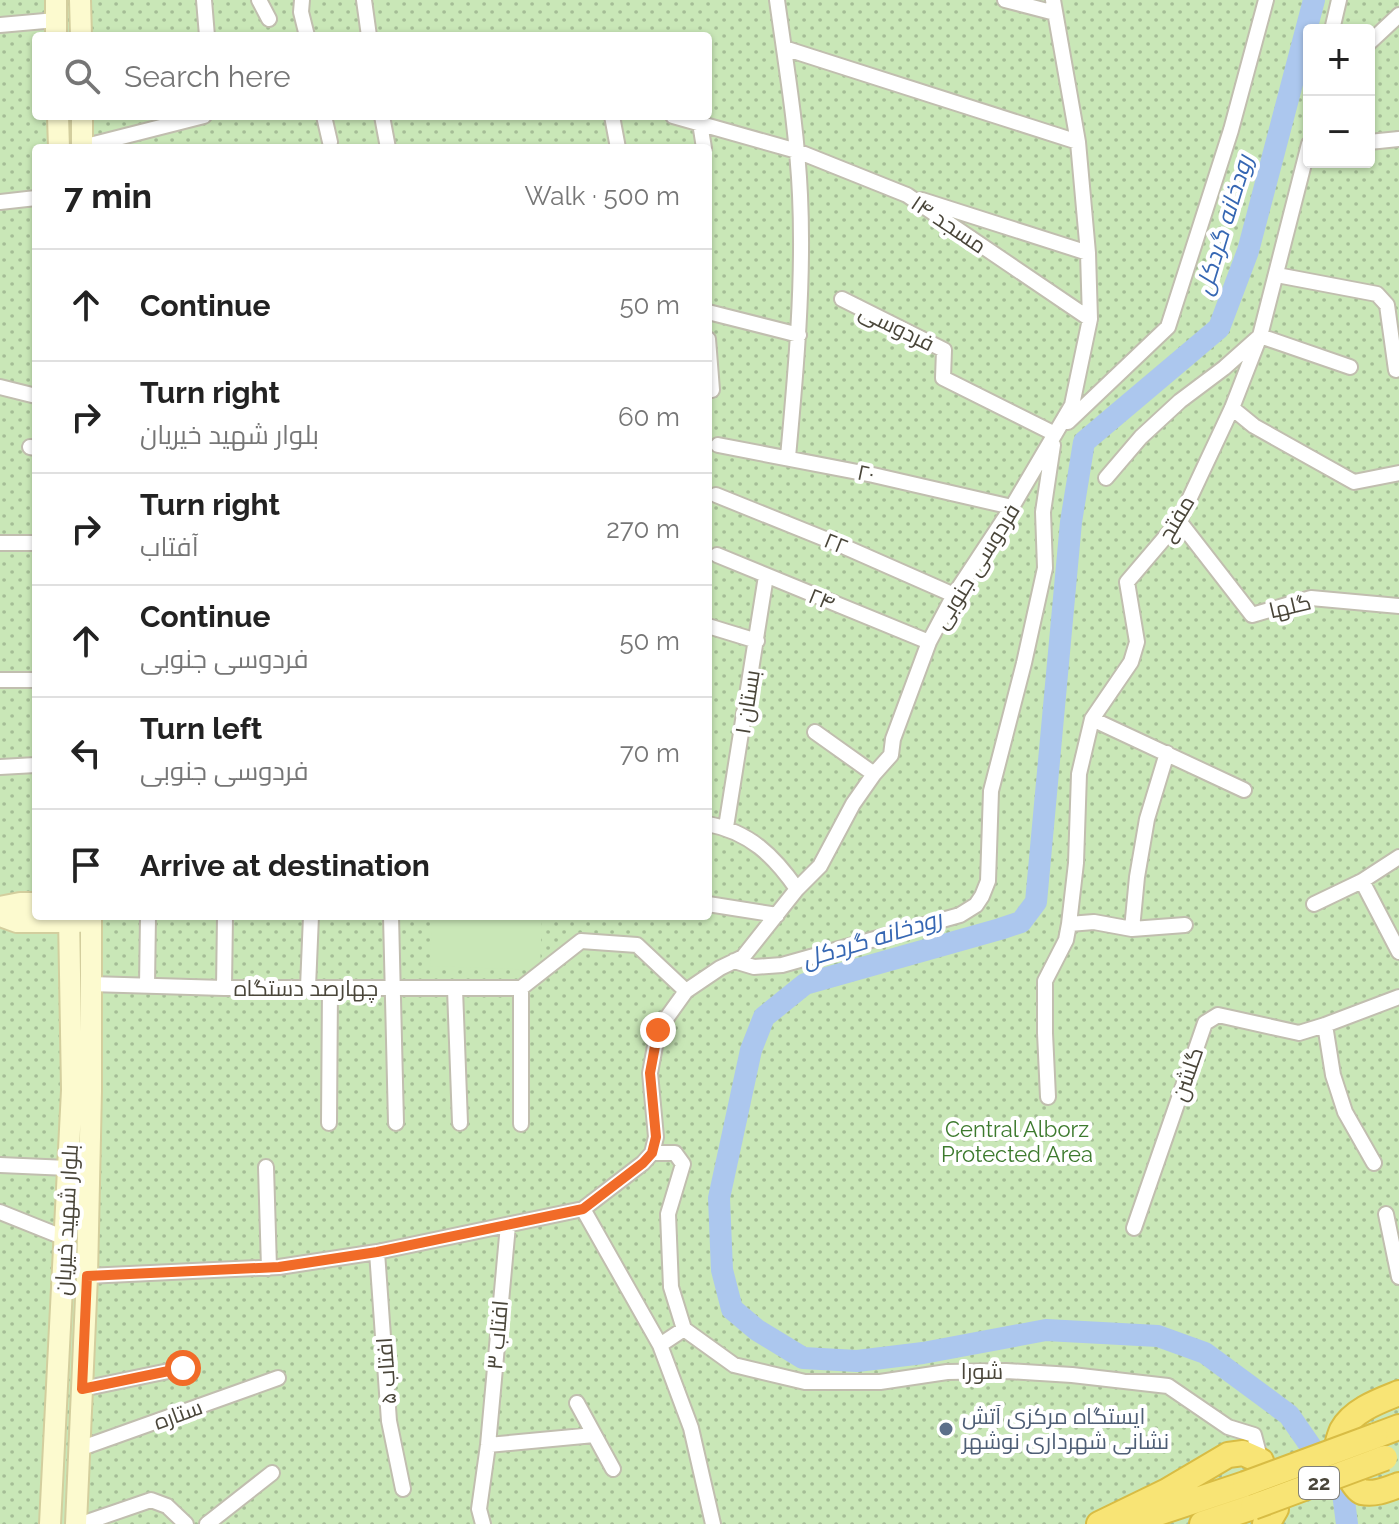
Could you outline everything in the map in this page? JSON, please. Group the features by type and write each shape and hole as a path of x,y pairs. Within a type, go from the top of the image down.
{"highway":[{"path":"1399,1393 1353,1417 1342,1430 1338,1441 1354,1487 1361,1492 1378,1493 1399,1485"},
{"name":"22","path":"1202,1524 1259,1516 1386,1449 1399,1427"},
{"name":"22","path":"1124,1524 1245,1484 1386,1449"},
{"path":"1099,1524 1167,1491 1228,1455 1243,1453 1261,1461 1276,1509 1269,1521 1259,1516"}],"main road":[{"path":"80,0 81,32"},
{"path":"58,120 59,144"},
{"path":"82,120 82,144"},
{"path":"0,907 32,903"},
{"path":"0,916 17,922 52,920"},
{"name":"بلوار شهید خیریان","path":"50,1524 72,1090 69,920"},
{"name":"بلوار شهید خیریان","path":"79,1524 91,1091 91,920"}],"street":[{"path":"204,0 207,32"},
{"path":"259,0 269,19"},
{"path":"302,0 301,12 306,32"},
{"path":"364,0 368,32"},
{"path":"777,0 800,197 799,335 788,457"},
{"path":"1005,0 1054,6"},
{"path":"734,961 754,967 782,965 960,915 976,905 982,896 988,881 991,791 1045,568 1043,512 1055,434 1168,327 1231,130 1266,0"},
{"path":"1333,24 1339,0"},
{"name":"فردوسی جنوبی","path":"652,1153 656,1137 650,1073 658,1030 686,991 743,957 797,889 820,866 853,804 891,755 893,739 929,642 954,595 1012,507 1072,405 1090,319 1088,253 1078,142 1054,6"},
{"path":"1375,37 1399,15"},
{"path":"0,25 56,19"},
{"path":"784,48 1078,142"},
{"path":"94,144 188,120"},
{"path":"325,120 330,142"},
{"path":"383,120 387,144"},
{"path":"613,120 617,144"},
{"name":"مسجد ۱۴","path":"688,120 797,151 907,195 1090,319"},
{"path":"700,123 703,144"},
{"path":"1375,141 1399,139"},
{"name":"مفتح","path":"1092,719 1131,662 1137,642 1127,582 1179,521 1232,408 1260,336 1303,168"},
{"path":"907,195 1088,253"},
{"path":"0,202 32,198"},
{"path":"1277,275 1377,294 1387,305 1396,370"},
{"name":"فردوسی","path":"842,299 944,350 943,378 1055,434"},
{"path":"712,313 799,335"},
{"path":"1106,478 1141,437 1180,401 1260,336 1350,367"},
{"path":"0,387 32,395"},
{"path":"1232,408 1254,426 1354,482 1399,473"},
{"name":"۲۰","path":"718,445 788,457 1012,507"},
{"name":"۲۲","path":"716,495 954,595"},
{"name":"گلها","path":"1179,521 1252,615 1311,598 1399,606"},
{"path":"0,543 32,543"},
{"name":"۲۴","path":"717,555 929,642"},
{"name":"بستان ۱","path":"726,827 766,576"},
{"path":"712,627 757,641"},
{"path":"0,680 32,680"},
{"path":"1048,1097 1045,981 1066,940 1069,924 1076,863 1079,774 1092,719 1244,790"},
{"path":"815,732 874,774"},
{"path":"1132,929 1147,819 1167,753"},
{"path":"0,767 32,765"},
{"path":"712,825 726,827 763,848 797,889"},
{"path":"1314,904 1362,881 1399,857"},
{"path":"1362,881 1399,952"},
{"path":"712,905 777,915"},
{"path":"147,986 148,920"},
{"path":"224,988 225,920"},
{"path":"308,987 311,920"},
{"path":"391,920 396,1123"},
{"path":"1069,924 1094,922 1132,929 1185,925"},
{"path":"521,1124 521,988 581,941 637,945 686,991"},
{"name":"چهارصد دستگاه","path":"90,984 224,988 521,988"},
{"path":"329,1123 330,988"},
{"path":"455,989 460,1123"},
{"name":"گلشن","path":"1134,1228 1205,1023 1218,1015 1299,1033 1399,997"},
{"path":"1325,1025 1333,1075 1345,1112 1374,1163"},
{"path":"87,1276 269,1268 377,1252 508,1225 583,1209 652,1153 675,1153 683,1164 668,1214 671,1287 684,1329 660,1345"},
{"path":"0,1165 68,1168"},
{"path":"266,1167 269,1268"},
{"path":"583,1209 660,1345 691,1428 713,1524"},
{"path":"0,1212 65,1238"},
{"path":"1386,1214 1399,1277"},
{"name":"افتاب ۳","path":"483,1524 479,1509 488,1445 508,1225"},
{"name":"افتاب ۵","path":"377,1252 389,1421 403,1489"},
{"name":"شورا","path":"684,1329 734,1365 805,1382 880,1382 947,1372 1006,1371 1168,1386 1228,1427 1254,1435 1261,1461"},
{"path":"82,1389 183,1368"},
{"name":"ستاره","path":"79,1449 278,1378"},
{"path":"577,1403 613,1469"},
{"path":"1228,1427 1233,1439 1228,1455"},
{"path":"488,1445 594,1435"},
{"path":"207,1524 272,1473"},
{"path":"79,1524 151,1500 167,1506 186,1524"}],"green space":[{"name":"Central Alborz Protected Area","path":"0,0 1399,0 1399,1524 0,1524"},
{"path":"432,920 542,920 540,970 430,966"}],"waterway":[{"name":"رودخانه گردکل","path":"1314,0 1248,251 1219,328 1084,442 1071,522 1036,902 1021,922 805,984 764,1017 751,1050 719,1198 722,1270 732,1309 757,1330 803,1358 857,1361 923,1353 1046,1330 1158,1336 1205,1353 1289,1415 1343,1493 1347,1524"}],"place":[{"name":"ایستگاه مرکزی آتش نشانی شهرداری نوشهر","path":"946,1429"}],"route":[{"path":"183,1368 82,1389 87,1276 279,1267 377,1252 583,1209 652,1153 656,1137 650,1073 658,1030"}]}
